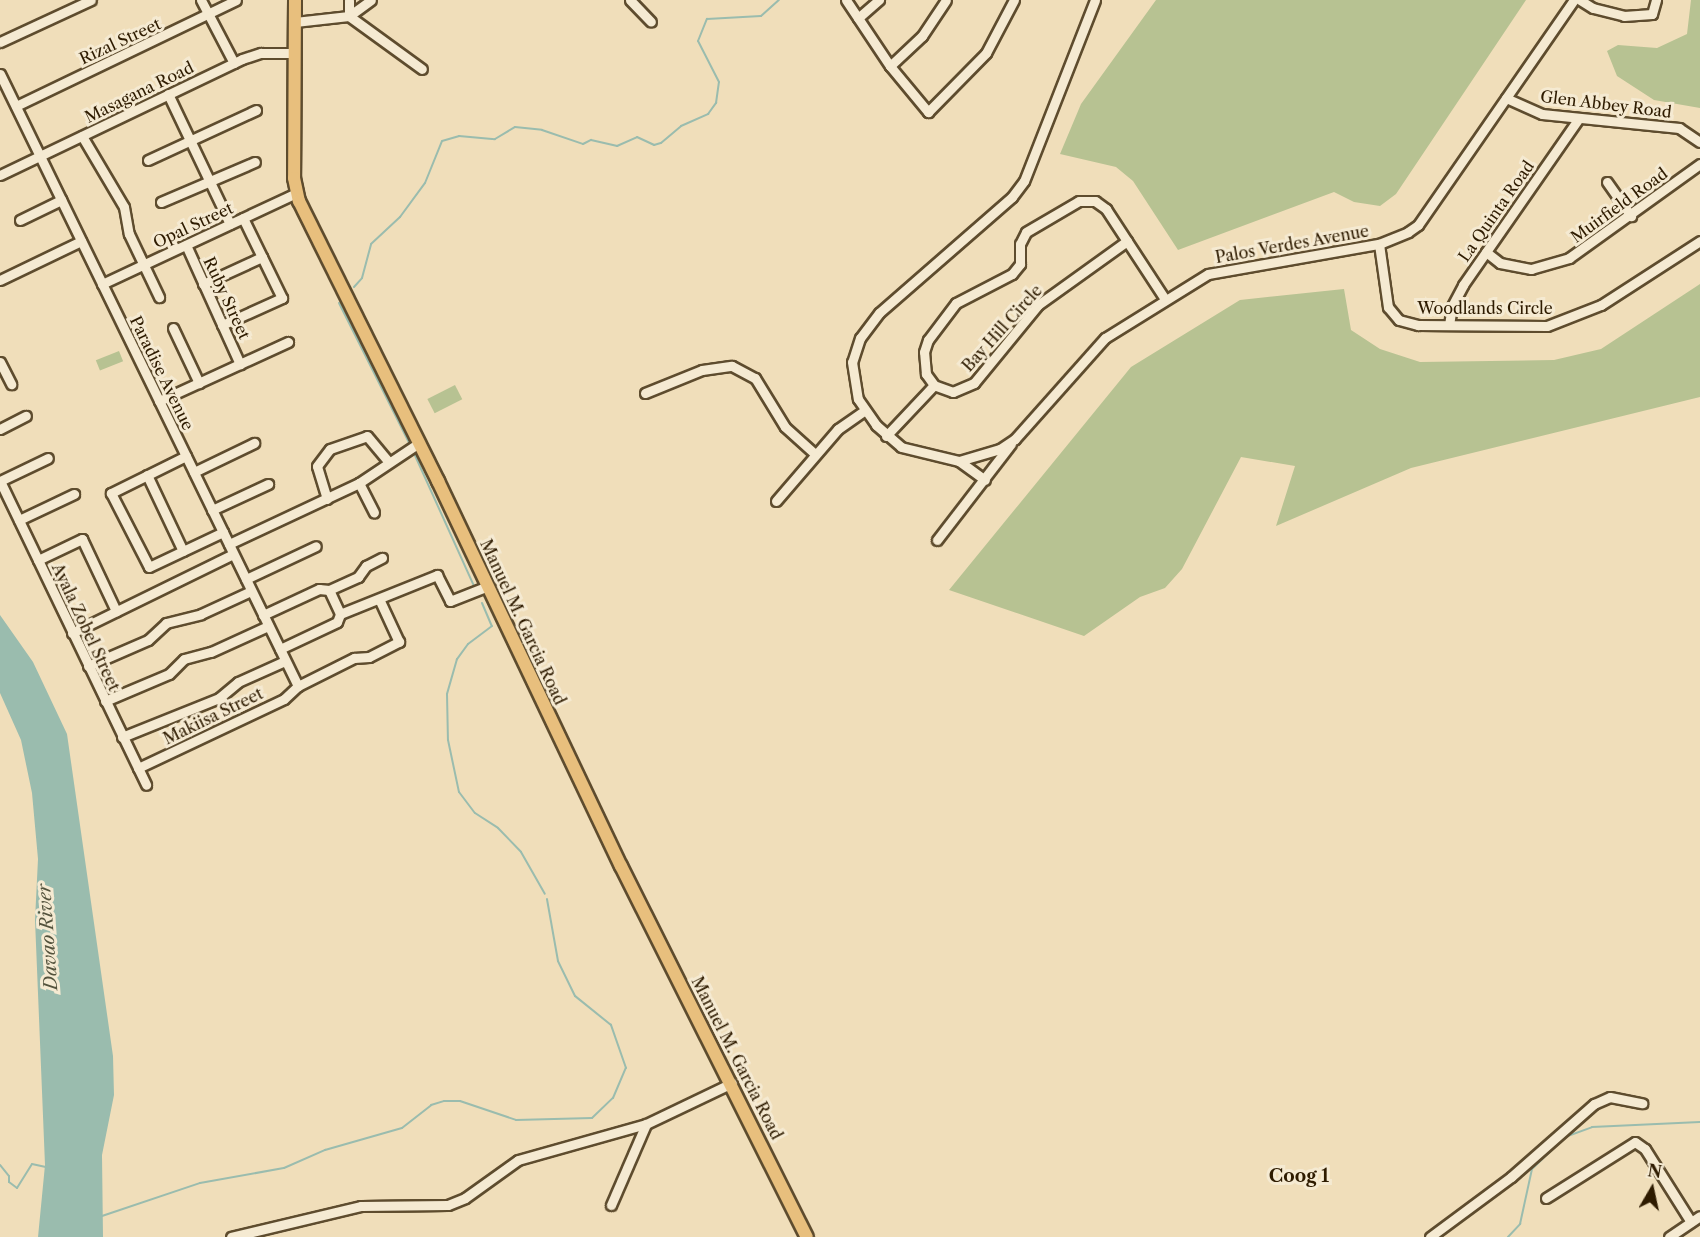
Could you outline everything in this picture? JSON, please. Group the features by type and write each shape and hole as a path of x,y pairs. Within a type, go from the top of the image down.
{"main road":[{"name":"Manuel M. Garcia Road","path":"296,0 296,194 419,443 621,866 732,1083 807,1237"}],"street":[{"path":"0,42 91,0"},
{"path":"201,0 234,63"},
{"name":"Rizal Street","path":"16,106 210,15 236,0"},
{"path":"349,0 349,16"},
{"path":"295,22 349,16 371,0"},
{"path":"630,0 651,22"},
{"path":"846,0 890,66 928,112 986,53 1014,0"},
{"path":"858,18 879,0"},
{"path":"890,66 922,36 946,0"},
{"name":"Palos Verdes Avenue","path":"1095,0 1024,181 1012,197 879,313 860,339 852,375 865,410 886,436 922,454 958,461 1000,449 1016,439 1105,338 1165,299 1222,269 1379,244 1418,225 1574,0"},
{"path":"1580,0 1611,15 1652,14 1656,0"},
{"path":"349,16 422,69"},
{"name":"Masagana Road","path":"0,175 234,63 261,53 295,53"},
{"name":"Paradise Avenue","path":"0,74 298,686"},
{"path":"168,94 230,224"},
{"name":"Glen Abbey Road","path":"1506,98 1542,114 1665,124 1679,128 1700,142"},
{"path":"148,160 256,110"},
{"name":"La Quinta Road","path":"1449,325 1456,295 1579,118"},
{"path":"82,136 124,207 129,234 159,297"},
{"path":"161,202 255,162"},
{"name":"Muirfield Road","path":"1486,252 1511,267 1548,266 1584,250 1700,164"},
{"path":"1607,183 1630,216"},
{"name":"Opal Street","path":"102,284 296,194"},
{"path":"20,220 61,200"},
{"name":"Bay Hill Circle","path":"1127,241 1038,305 974,383 952,392 934,385 924,365 928,340 956,303 1017,269 1022,237 1026,232 1068,205 1095,201 1114,220 1165,299"},
{"path":"222,325 282,298 243,218"},
{"path":"1,277 81,241"},
{"name":"Woodlands Circle","path":"1379,244 1388,307 1393,315 1418,325 1555,325 1601,305 1700,241"},
{"name":"Ruby Street","path":"186,245 240,364"},
{"path":"203,284 262,257"},
{"path":"173,328 199,383"},
{"path":"159,401 288,342"},
{"path":"0,362 6,381"},
{"path":"645,393 702,370 732,366 754,378 785,427 815,454"},
{"path":"886,436 934,385"},
{"path":"776,501 838,429 865,410"},
{"path":"0,429 26,416"},
{"path":"327,498 317,466 330,450 367,436 389,462"},
{"path":"938,540 1016,439"},
{"path":"194,472 254,443"},
{"path":"229,544 359,483 419,443"},
{"path":"186,456 111,493 149,567 223,532"},
{"path":"0,481 48,458"},
{"path":"958,461 985,480"},
{"path":"147,475 183,551"},
{"name":"Ayala Zobel Street","path":"0,481 146,785"},
{"path":"359,483 374,512"},
{"path":"212,510 268,484"},
{"path":"19,520 74,494"},
{"path":"38,560 82,539 116,611"},
{"path":"246,579 316,546"},
{"path":"72,633 233,554"},
{"path":"263,615 319,589 329,590 358,577 382,558"},
{"path":"280,649 337,622 340,614 373,599 380,601 437,574 450,602 488,586"},
{"path":"329,590 340,614"},
{"path":"88,666 148,640 166,623 201,614 251,591"},
{"name":"Makiisa Street","path":"138,768 284,699 298,686 399,642 380,601"},
{"path":"105,702 169,674 184,658 212,652 268,626"},
{"path":"122,737 219,698 231,686 285,661"},
{"path":"231,1237 361,1206 448,1205 465,1198 518,1160 646,1124 732,1083"},
{"path":"1430,1237 1511,1177 1594,1104 1610,1097 1642,1103"},
{"path":"612,1205 646,1124"},
{"path":"1546,1198 1635,1142 1645,1149 1691,1222"},
{"path":"1669,1237 1700,1216"}],"green space":[{"path":"1156,0 1526,0 1396,194 1380,206 1354,202 1334,192 1178,250 1133,181 1116,167 1060,154 1081,104"},
{"path":"1691,0 1700,0 1700,108 1654,100 1617,76 1607,51 1618,45 1657,48 1687,34"},
{"path":"1700,284 1700,397 1411,468 1276,526 1295,466 1241,457 1182,569 1165,588 1140,597 1084,636 949,590 1131,367 1240,300 1344,289 1351,330 1380,349 1420,362 1554,360 1601,349"},
{"path":"119,351 123,361 100,371 96,360"},
{"path":"455,385 462,399 435,413 427,399"}],"water":[{"name":"Davao River","path":"0,615 33,662 67,734 113,1056 114,1095 102,1155 103,1237 38,1237 45,1165 35,920 38,859 32,793 21,740 0,693"}],"waterway":[{"path":"354,287 362,278 371,244 400,217 425,183 442,141 459,136 495,139 515,127 542,130 583,144 591,140 617,146 637,137 654,145 661,143 681,126 708,114 716,103 719,82 698,41 707,19 761,16 779,0"},
{"path":"339,303 410,445"},
{"path":"413,451 475,588"},
{"path":"482,603 492,626 468,644 457,659 447,694 448,740 459,792 475,813 498,828 521,852 545,894"},
{"path":"102,1216 200,1183 284,1168 325,1150 402,1128 431,1105 444,1101 460,1101 516,1120 592,1118 613,1098 626,1068 611,1025 575,996 558,961 547,899"},
{"path":"1508,1237 1520,1224 1532,1169 1565,1137 1592,1127 1700,1122"},
{"path":"0,1165 9,1176 9,1182 17,1188 32,1164 46,1167"}],"district":[{"name":"Coog 1","path":"1299,1176"}]}
